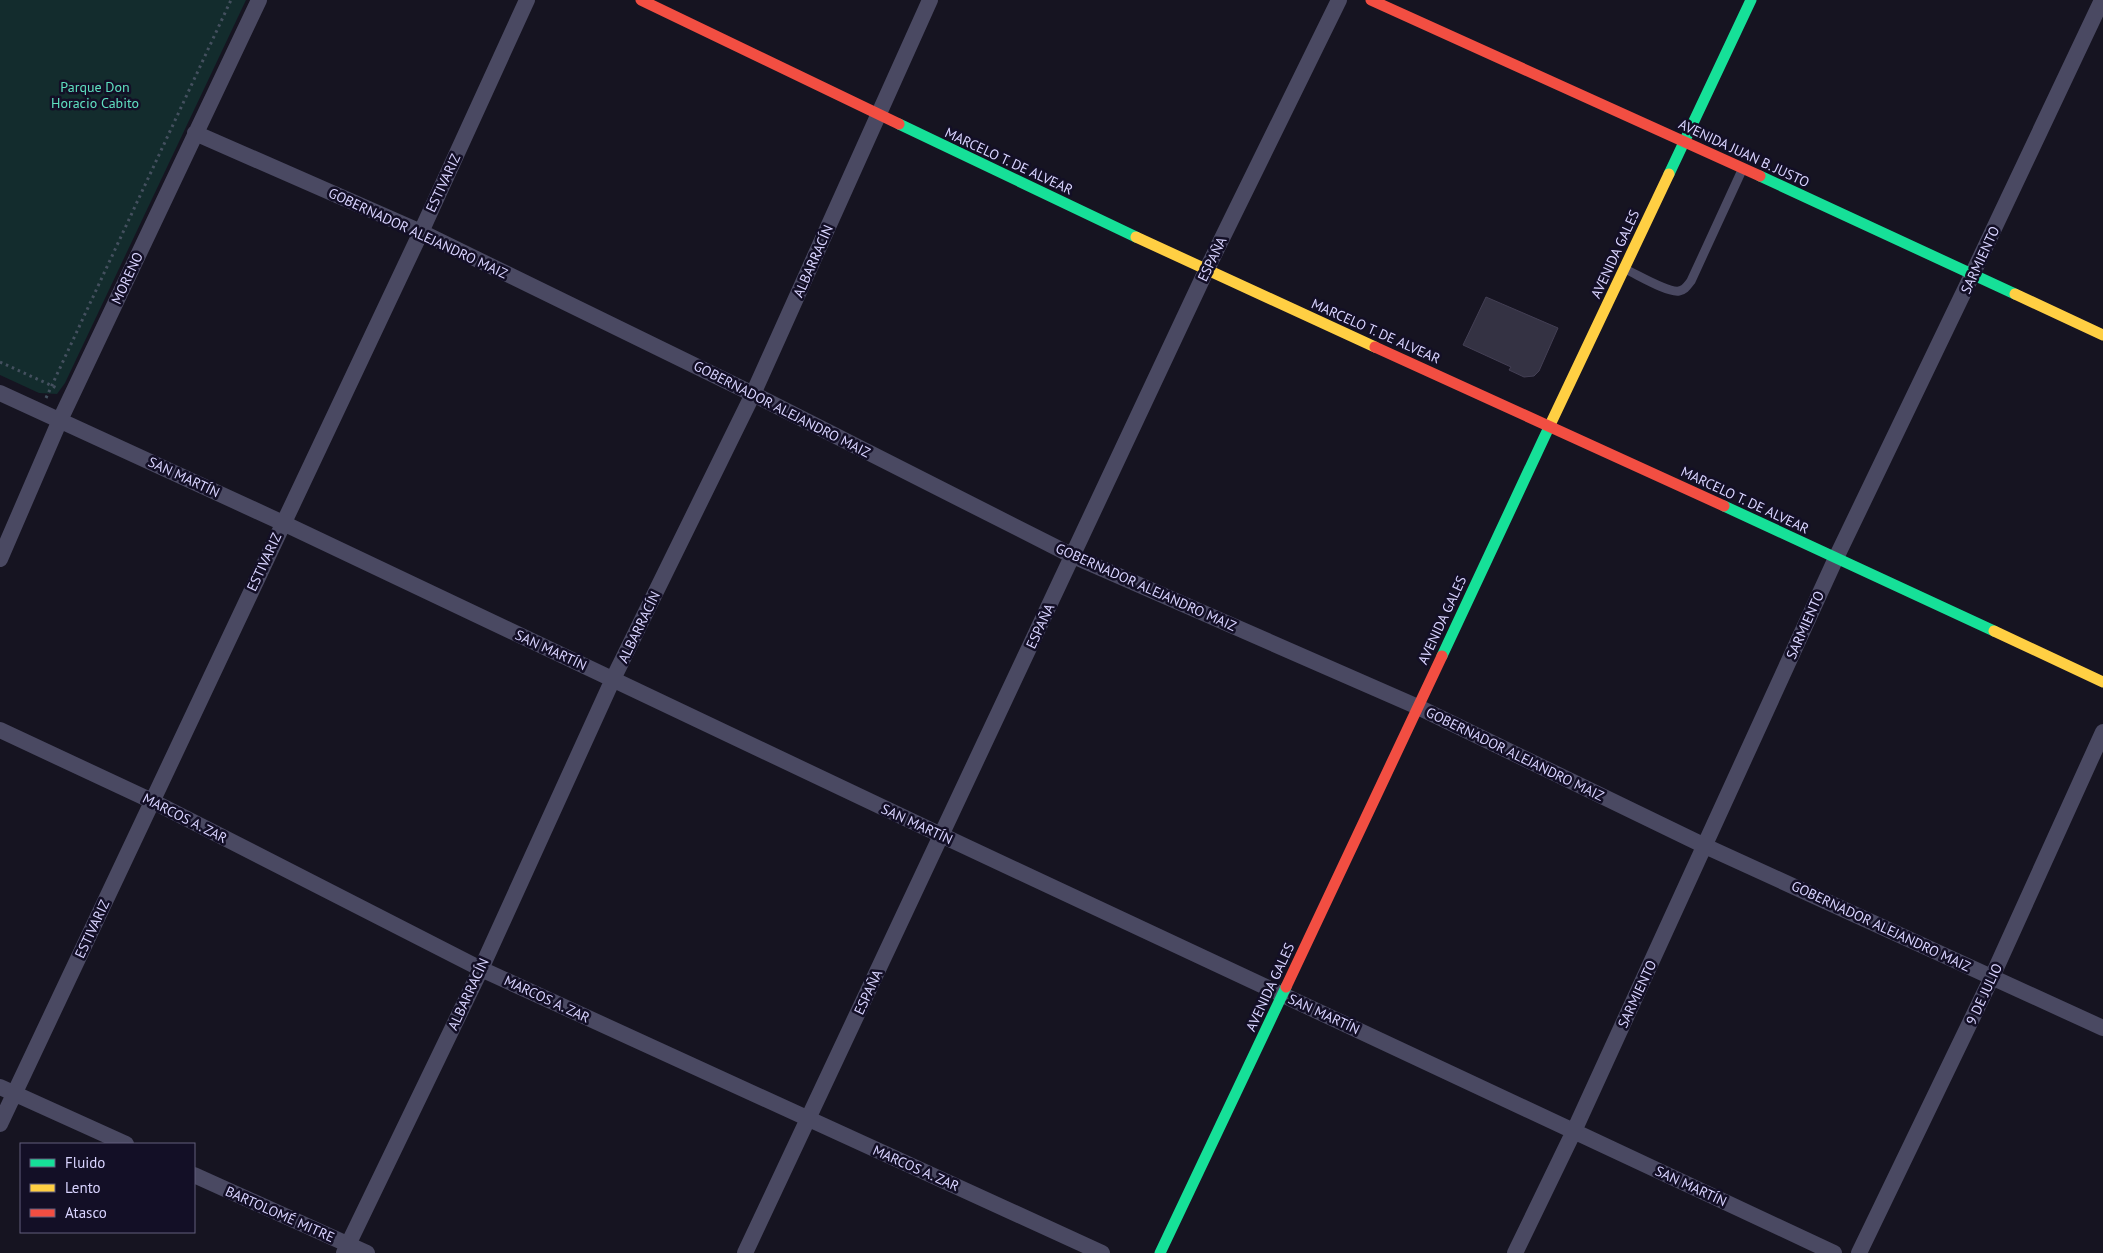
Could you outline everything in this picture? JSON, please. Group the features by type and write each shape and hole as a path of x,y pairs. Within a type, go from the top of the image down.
{"main road":[{"name":"MARCELO T. DE ALVEAR","path":"641,0 1206,271 1551,426 2103,682"},
{"name":"AVENIDA JUAN B. JUSTO","path":"1371,0 1685,141 1972,276 2103,335"},
{"name":"AVENIDA GALES","path":"1160,1253 1751,0"}],"street":[{"name":"MORENO","path":"0,559 60,420 258,0"},
{"name":"ESTIVARIZ","path":"0,1124 7,1090 152,801 421,232 527,0"},
{"name":"ALBARRACÍN","path":"346,1249 480,969 613,679 753,394 930,0"},
{"name":"ESPAÑA","path":"744,1253 809,1120 1206,271 1339,0"},
{"name":"SARMIENTO","path":"1515,1253 1574,1131 1836,558 2102,0"},
{"name":"GOBERNADOR ALEJANDRO MAIZ","path":"195,133 421,232 753,394 1072,556 1418,707 1705,846 2103,1028"},
{"name":"SAN MARTÍN","path":"0,392 283,523 941,835 1834,1253"},
{"name":"MARCOS A. ZAR","path":"0,730 152,801 480,969 1102,1253"},
{"name":"9 DE JULIO","path":"1859,1253 1992,977 2103,732"},
{"path":"7,1090 124,1143"},
{"name":"BARTOLOMÉ MITRE","path":"195,1175 346,1249 367,1253"}],"lane":[{"path":"1624,269 1669,290 1677,292 1685,289 1691,281 1743,168"}],"path":[{"path":"40,411 231,0"},
{"path":"0,362 72,395"}],"green space":[{"name":"Parque Don Horacio Cabito","path":"0,0 246,0 65,383 57,394 39,393 0,375"}],"building":[{"path":"1486,297 1558,328 1539,371 1534,376 1524,377 1509,370 1511,367 1463,345"}],"traffic: fast":[{"path":"1669,174 1751,0"},
{"path":"899,124 1136,237"},
{"path":"1760,176 2015,294"},
{"path":"1442,656 1550,425"},
{"path":"1724,506 1994,631"},
{"path":"1160,1253 1286,987"}],"traffic: slow":[{"path":"1550,425 1669,174"},
{"path":"1136,237 1375,347"},
{"path":"2015,294 2103,335"},
{"path":"1994,631 2103,682"}],"traffic: jam":[{"path":"641,0 899,124"},
{"path":"1371,0 1760,176"},
{"path":"1375,347 1724,506"},
{"path":"1286,987 1442,656"}]}
